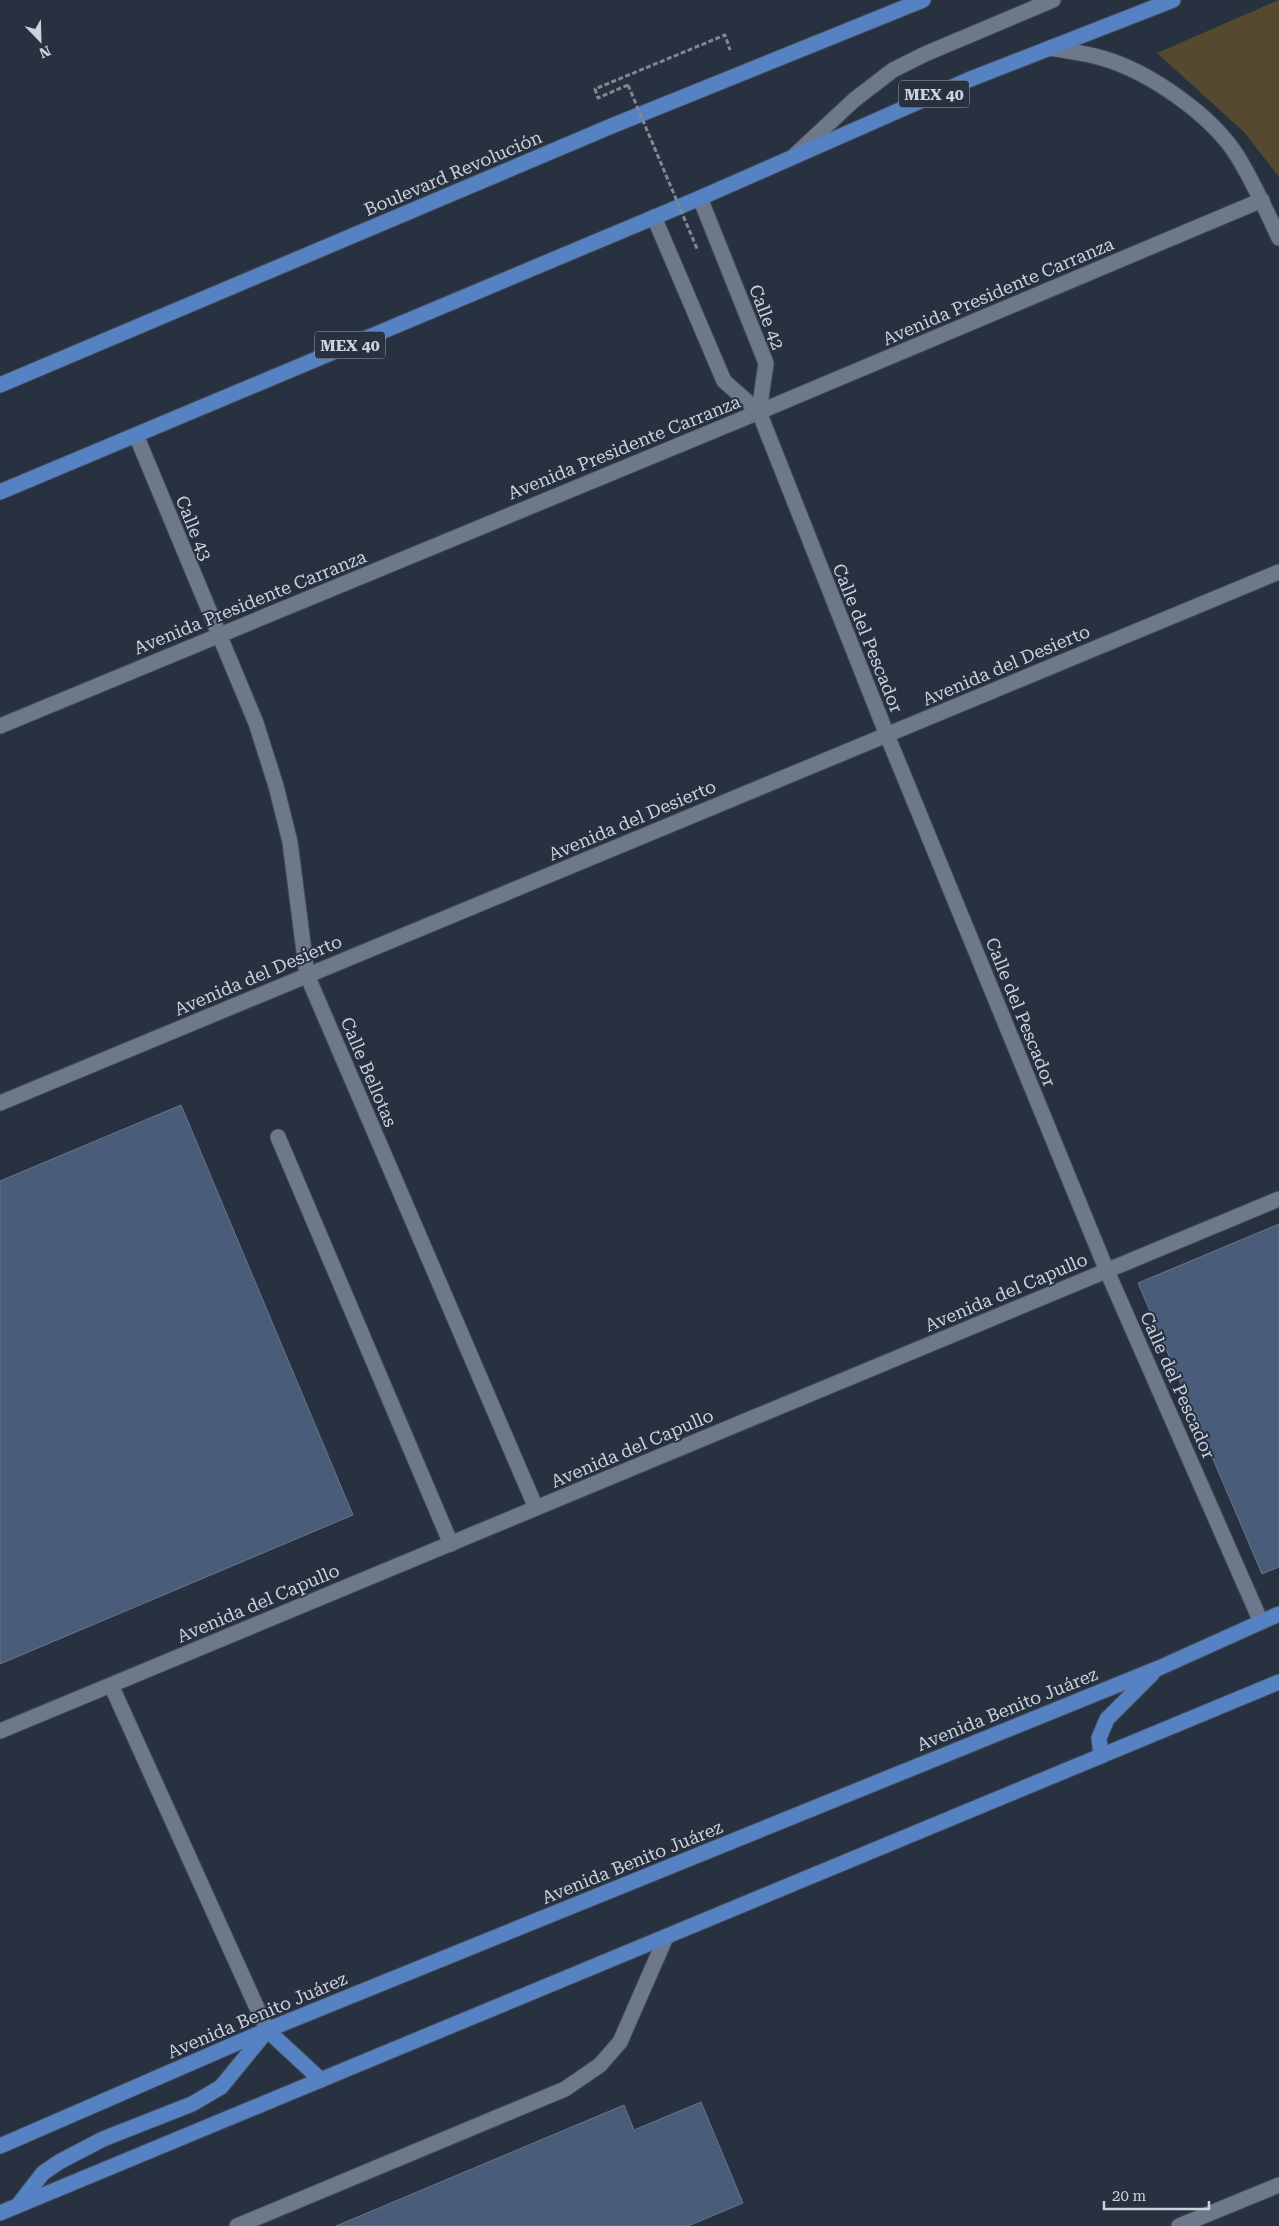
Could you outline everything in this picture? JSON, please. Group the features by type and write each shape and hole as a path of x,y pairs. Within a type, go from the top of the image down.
{"main road":[{"name":"Boulevard Revolución","path":"0,385 614,125 923,0"},
{"name":"MEX 40","path":"0,492 700,198 968,80 1173,0"},
{"name":"Avenida Benito Juárez","path":"0,2146 267,2030 1158,1668 1279,1614"},
{"path":"1101,1756 1099,1738 1107,1719 1158,1668"},
{"path":"0,2213 1279,1682"},
{"path":"18,2206 43,2173 59,2162 103,2139 192,2104 221,2087 267,2030 321,2080"}],"street":[{"path":"792,157 854,100 893,70 925,54 1053,0"},
{"path":"1050,48 1104,58 1154,80 1198,112 1235,152 1262,200 1279,238"},
{"name":"Calle 42","path":"700,198 766,363 759,412"},
{"name":"Avenida Presidente Carranza","path":"0,726 759,412 1262,200"},
{"path":"654,217 724,381 759,412"},
{"name":"Calle del Pescador","path":"759,412 887,735 1107,1271 1261,1622"},
{"name":"Calle 43","path":"136,435 218,636"},
{"name":"Avenida del Desierto","path":"0,1103 1279,572"},
{"name":"Calle Bellotas","path":"218,636 256,723 276,786 290,842 307,975 536,1508"},
{"path":"278,1137 451,1544"},
{"name":"Avenida del Capullo","path":"0,1731 1279,1199"},
{"path":"111,1685 267,2030"},
{"path":"237,2226 572,2084 600,2065 620,2042 666,1937"},
{"path":"1179,2226 1279,2185"}],"path":[{"path":"698,251 628,85 598,98 595,90 724,35"}],"shaded area":[{"path":"1279,0 1279,177 1244,132 1157,53"}],"building":[{"path":"181,1105 353,1515 0,1664 0,1181"},
{"path":"1279,1224 1279,1567 1262,1574 1138,1283"},
{"path":"701,2102 743,2203 688,2226 336,2226 624,2105 634,2130"}]}
